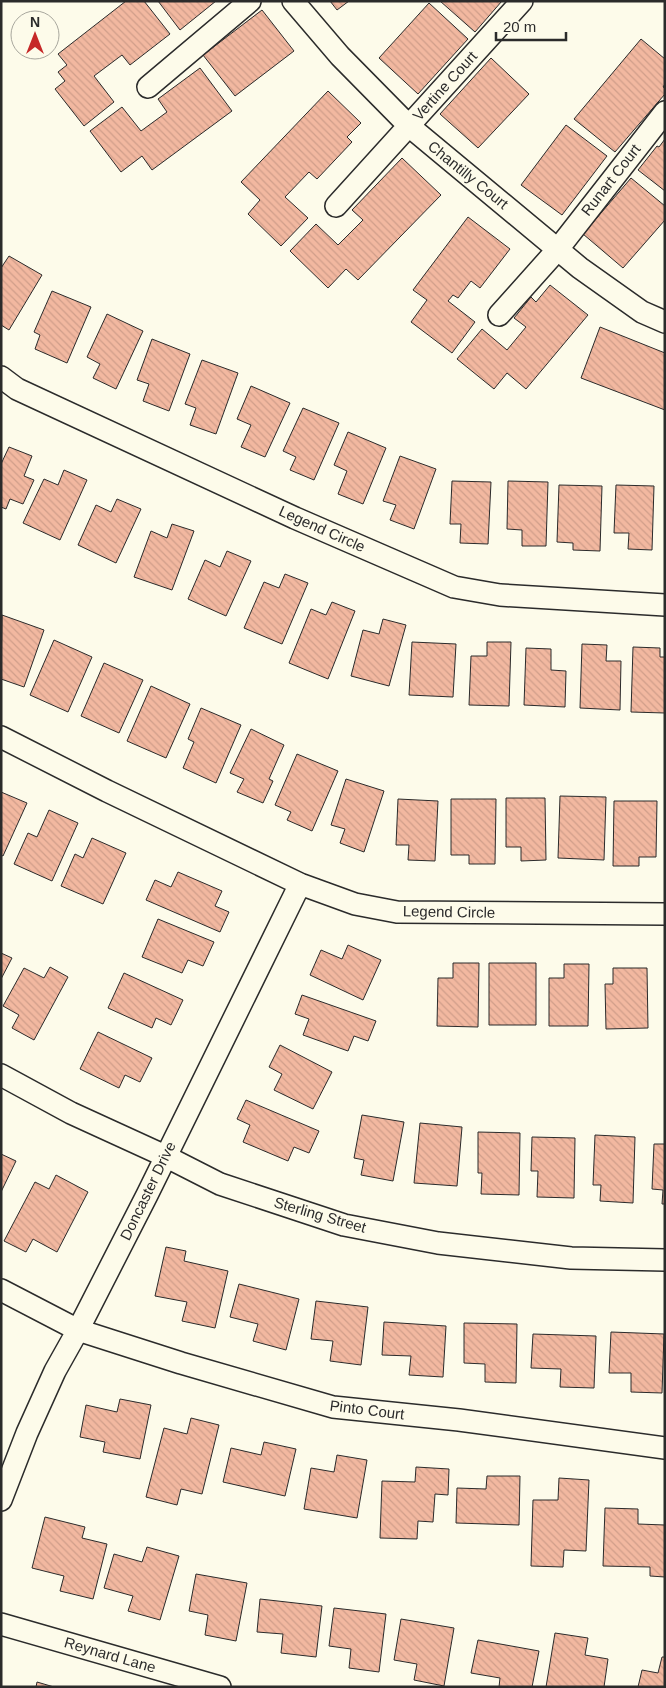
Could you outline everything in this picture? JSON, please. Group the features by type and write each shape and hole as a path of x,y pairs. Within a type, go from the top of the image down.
{"street":[{"path":"148,87 250,1"},
{"name":"Chantilly Court","path":"293,1 340,56 409,126 580,268 642,312 665,322"},
{"name":"Vertine Court","path":"336,206 522,1"},
{"name":"Runart Court","path":"499,315 558,249 665,112"},
{"name":"Legend Circle","path":"1,377 17,389 295,518 454,587 500,595 665,605"},
{"name":"Legend Circle","path":"1,737 107,791 300,884 355,904 397,912 665,914"},
{"name":"Doncaster Drive","path":"1,1500 27,1433 55,1371 78,1330 300,884"},
{"name":"Sterling Street","path":"1,1076 71,1114 165,1156 220,1184 344,1225 438,1243 571,1258 665,1260"},
{"name":"Pinto Court","path":"1,1290 78,1330 181,1363 333,1407 459,1420 665,1448"},
{"name":"Reynard Lane","path":"1,1624 220,1687"}],"building":[{"path":"126,1 144,1 170,34 130,65 122,55 94,76 114,102 84,126 55,89 65,81 58,72 67,65 60,56 60,52"},
{"path":"158,1 216,1 180,30"},
{"path":"330,1 349,1 337,10"},
{"path":"440,1 502,1 475,32"},
{"path":"429,3 468,39 418,94 379,58"},
{"path":"262,10 294,51 235,96 203,55"},
{"path":"641,39 665,59 665,84 663,87 665,88 665,94 615,152 574,119"},
{"path":"491,58 529,94 478,148 440,114"},
{"path":"200,68 232,111 152,170 142,156 121,172 90,131 122,107 141,131 167,112 158,99"},
{"path":"328,91 361,123 347,137 352,142 317,179 309,172 285,197 308,218 281,246 248,214 260,200 241,182"},
{"path":"566,125 607,156 562,215 521,185"},
{"path":"665,139 665,191 638,170"},
{"path":"402,158 441,195 358,280 346,269 328,288 290,251 316,224 338,245 363,220 352,210"},
{"path":"631,178 665,206 665,220 623,268 583,234"},
{"path":"468,217 510,249 480,288 471,281 458,298 453,295 448,301 475,322 452,353 411,322 427,300 413,290"},
{"path":"9,256 42,275 9,330 1,325 1,268"},
{"path":"550,285 588,315 526,389 507,373 494,389 457,359 482,329 507,350 526,327 514,318 531,297 536,302"},
{"path":"52,291 91,307 67,363 35,349 40,335 34,332"},
{"path":"107,314 143,331 116,389 93,378 100,364 87,357"},
{"path":"600,327 665,353 665,410 581,378"},
{"path":"152,339 190,354 169,411 143,401 149,384 137,380"},
{"path":"202,360 238,373 216,434 190,425 196,408 185,404"},
{"path":"251,386 290,403 265,457 241,447 251,425 237,419"},
{"path":"303,408 339,423 314,480 290,470 296,457 283,451"},
{"path":"348,432 386,448 363,504 338,494 347,471 334,465"},
{"path":"9,447 32,456 24,476 34,480 23,504 10,499 6,509 1,507 1,464"},
{"path":"400,456 436,469 414,529 390,520 396,505 383,501"},
{"path":"64,470 87,480 60,540 23,523 44,479 58,485"},
{"path":"452,481 491,482 488,544 460,543 461,524 450,524"},
{"path":"508,481 548,482 546,546 522,546 522,530 507,529"},
{"path":"559,485 602,486 600,551 573,550 573,543 557,542"},
{"path":"616,485 654,486 652,550 628,549 629,533 614,533"},
{"path":"117,499 141,509 116,563 78,545 96,505 111,512"},
{"path":"172,524 194,531 172,590 134,577 151,531 167,538"},
{"path":"227,551 251,561 226,616 188,599 205,560 220,567"},
{"path":"285,574 308,583 282,644 244,628 264,582 279,588"},
{"path":"332,602 355,611 328,679 289,663 311,609 326,615"},
{"path":"2,615 44,630 24,687 1,679"},
{"path":"383,619 406,625 389,686 351,676 363,630 379,634"},
{"path":"54,640 92,657 68,712 30,695"},
{"path":"412,642 456,644 453,697 409,695"},
{"path":"487,642 511,642 509,706 469,705 471,656 487,656"},
{"path":"582,644 607,645 606,661 621,661 620,710 580,708"},
{"path":"633,647 660,648 660,657 665,657 665,713 631,712"},
{"path":"526,648 551,649 551,670 566,671 565,707 524,705"},
{"path":"104,663 143,680 119,733 81,716"},
{"path":"151,686 190,704 166,758 127,741"},
{"path":"201,708 241,725 216,783 183,768 194,742 188,739"},
{"path":"251,729 284,745 269,779 273,781 263,803 237,792 244,779 230,773"},
{"path":"297,754 338,771 312,831 287,820 291,812 275,805"},
{"path":"346,779 384,791 364,852 340,843 345,829 331,825"},
{"path":"1,792 27,803 3,856 1,855"},
{"path":"560,796 606,797 604,860 558,858"},
{"path":"506,798 545,798 546,860 521,861 521,847 506,847"},
{"path":"398,799 438,801 435,861 408,860 409,845 396,845"},
{"path":"451,799 496,799 495,864 469,864 469,855 451,855"},
{"path":"614,801 657,801 656,857 639,857 639,866 613,866"},
{"path":"49,810 78,823 52,881 14,864 28,833 37,837"},
{"path":"92,838 126,853 103,904 61,886 75,854 83,858"},
{"path":"178,872 222,891 215,906 229,912 220,932 146,900 155,880 171,887"},
{"path":"158,919 214,942 203,966 188,960 182,973 142,957"},
{"path":"348,945 381,960 363,1000 310,975 321,950 342,959"},
{"path":"1,953 12,958 1,979"},
{"path":"453,963 479,963 478,1027 437,1026 438,978 453,978"},
{"path":"489,963 536,963 536,1025 489,1025"},
{"path":"564,964 589,964 588,1026 549,1026 549,978 564,978"},
{"path":"50,967 68,977 34,1040 12,1028 19,1015 3,1006 24,968 44,978"},
{"path":"613,968 647,968 648,1028 606,1029 605,984 613,984"},
{"path":"124,973 183,1000 171,1025 156,1018 152,1028 108,1008"},
{"path":"302,995 376,1021 368,1041 354,1036 348,1051 303,1035 309,1019 295,1014"},
{"path":"98,1032 152,1058 140,1082 125,1075 119,1088 80,1069"},
{"path":"280,1045 332,1072 313,1109 274,1090 282,1074 269,1067"},
{"path":"246,1100 319,1131 309,1153 294,1147 288,1161 243,1142 250,1125 237,1119"},
{"path":"362,1115 404,1122 393,1181 361,1175 364,1160 354,1158"},
{"path":"420,1123 462,1127 457,1186 414,1183"},
{"path":"478,1132 520,1133 519,1195 481,1194 482,1173 478,1173"},
{"path":"595,1135 635,1137 633,1203 600,1201 601,1185 593,1185"},
{"path":"532,1137 575,1138 574,1198 537,1197 538,1171 531,1171"},
{"path":"654,1144 665,1144 665,1204 662,1204 663,1190 652,1189"},
{"path":"1,1154 16,1161 1,1192"},
{"path":"56,1175 88,1192 57,1252 33,1239 26,1252 4,1241 35,1182 49,1189"},
{"path":"166,1247 186,1251 184,1261 228,1271 215,1328 182,1321 187,1302 155,1296"},
{"path":"239,1284 299,1299 286,1350 253,1341 258,1324 230,1317"},
{"path":"316,1301 368,1307 361,1365 330,1361 333,1341 311,1339"},
{"path":"384,1322 446,1326 443,1377 409,1375 411,1356 382,1355"},
{"path":"464,1323 517,1324 516,1383 485,1382 485,1364 464,1363"},
{"path":"611,1332 664,1334 662,1393 631,1392 631,1373 609,1373"},
{"path":"533,1334 596,1336 594,1388 560,1387 561,1369 531,1368"},
{"path":"120,1399 151,1405 140,1459 103,1452 105,1442 80,1437 86,1405 117,1412"},
{"path":"191,1418 219,1425 202,1494 181,1489 177,1505 146,1497 164,1428 187,1434"},
{"path":"264,1442 296,1449 285,1496 223,1482 231,1448 261,1455"},
{"path":"337,1455 367,1460 357,1518 304,1509 311,1468 334,1472"},
{"path":"416,1467 449,1469 448,1495 435,1494 433,1522 418,1521 417,1539 380,1538 382,1481 415,1482"},
{"path":"487,1476 520,1476 519,1525 456,1523 457,1488 486,1489"},
{"path":"559,1478 589,1480 586,1551 564,1550 563,1567 531,1566 533,1500 558,1500"},
{"path":"605,1508 638,1509 638,1524 665,1525 665,1577 650,1576 650,1567 603,1566"},
{"path":"45,1517 85,1527 82,1538 107,1544 93,1599 60,1591 64,1576 32,1568"},
{"path":"147,1547 179,1556 160,1620 128,1611 133,1596 104,1588 114,1554 142,1562"},
{"path":"196,1574 247,1583 236,1641 205,1635 208,1615 189,1611"},
{"path":"260,1599 322,1606 316,1657 281,1653 283,1634 257,1632"},
{"path":"334,1608 386,1614 379,1672 349,1668 351,1649 329,1646"},
{"path":"401,1619 454,1628 444,1686 414,1680 417,1664 394,1660"},
{"path":"555,1633 588,1638 585,1655 608,1659 604,1687 546,1687"},
{"path":"478,1640 539,1651 532,1687 499,1687 500,1678 471,1673"},
{"path":"662,1657 665,1657 665,1687 638,1687 642,1670 658,1673"},
{"path":"37,1682 54,1687 36,1687"}]}
